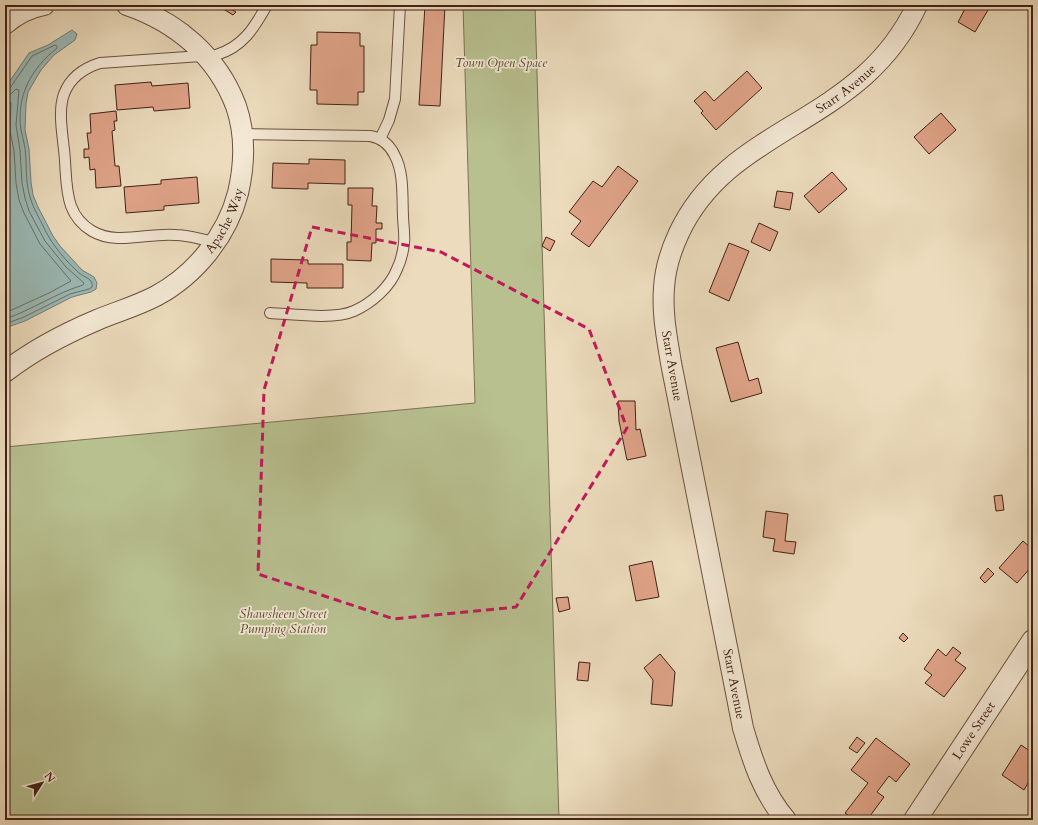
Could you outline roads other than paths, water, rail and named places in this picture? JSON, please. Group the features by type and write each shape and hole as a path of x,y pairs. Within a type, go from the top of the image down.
{"street":[{"path":"14,14 44,5"},
{"name":"Apache Way","path":"5,372 30,354 54,340 155,296 171,287 190,272 215,242 236,202 243,167 244,134 239,116 229,91 219,73 206,56 194,44 165,22 127,5"},
{"name":"Starr Avenue","path":"786,820 770,798 759,778 743,728 671,363 663,305 664,286 671,254 680,231 693,209 725,171 766,141 821,108 864,76 886,53 917,5"},
{"name":"Lowe Street","path":"914,820 1033,641"}],"lane":[{"path":"215,242 176,234 112,238 99,235 87,228 74,213 69,200 61,115 64,94 71,82 81,72 93,66 106,63 206,56 226,52 235,46 254,26 267,5"},
{"path":"380,139 389,120 395,99 400,5"},
{"path":"244,134 370,136 380,139 388,145 396,157 402,184 404,242 397,270 390,283 372,300 353,312 330,315 270,313"}],"water":[{"path":"72,30 77,34 75,40 54,55 41,70 28,92 25,130 29,149 33,195 38,207 60,246 82,270 94,277 97,283 96,289 91,292 72,297 25,321 5,328 5,88 29,53 48,45"}],"park label":[{"name":"Town Open Space","path":"501,63"},
{"name":"Shawsheen Street Pumping Station","path":"283,622"}]}
